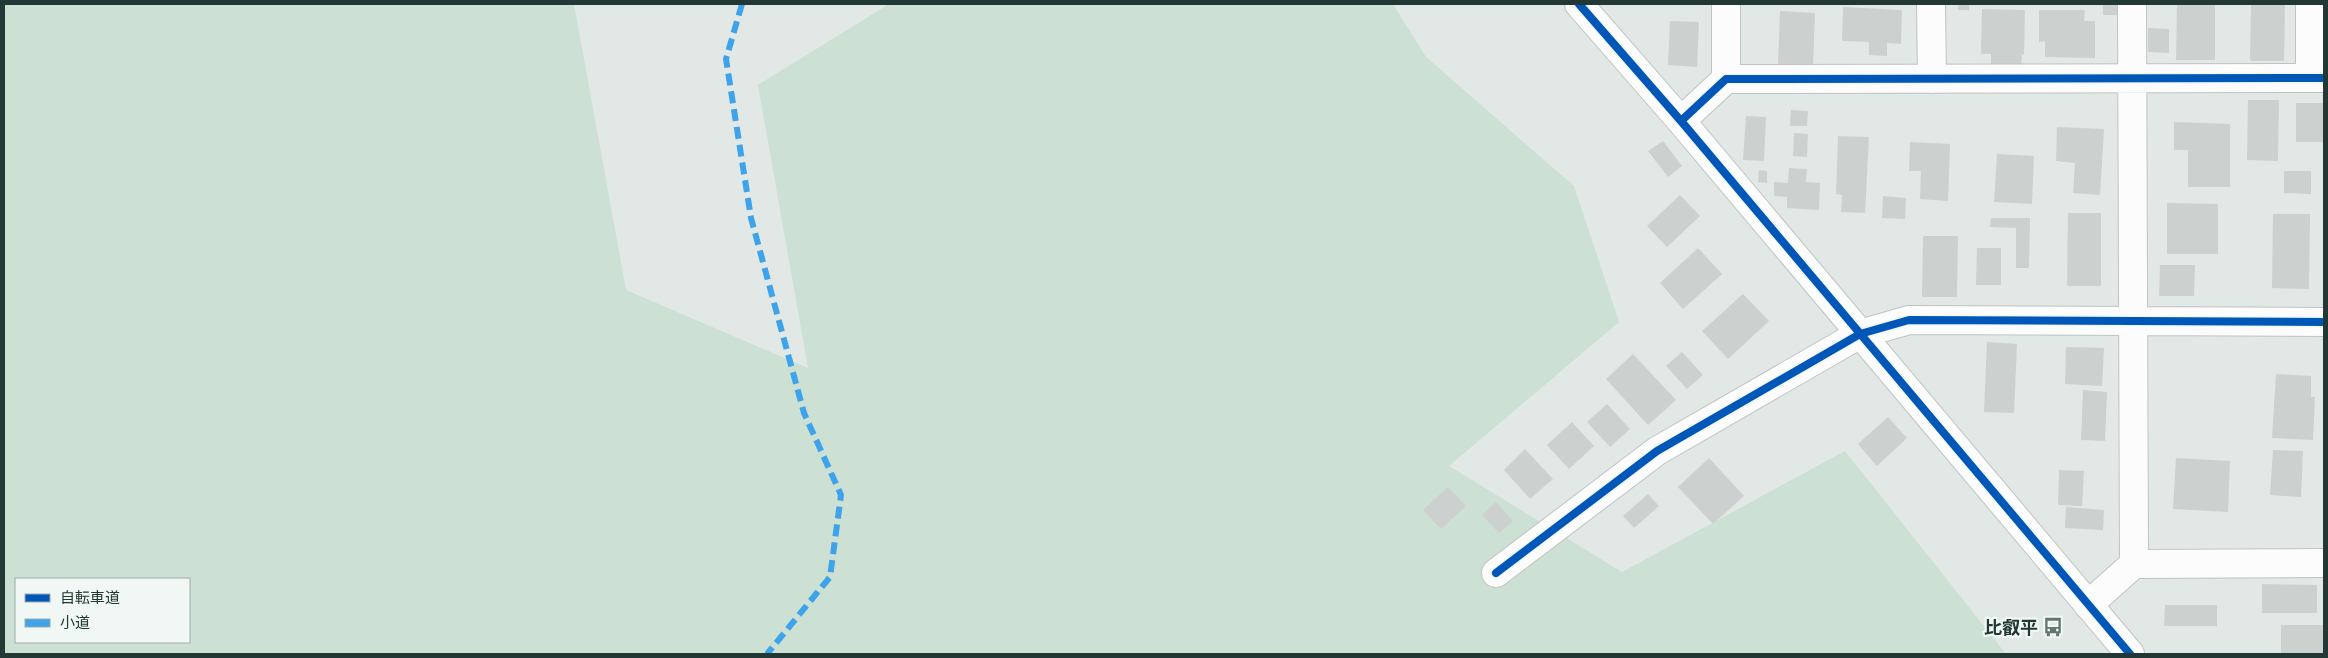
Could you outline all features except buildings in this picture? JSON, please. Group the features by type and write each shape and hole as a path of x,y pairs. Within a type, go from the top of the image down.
{"street":[{"path":"1579,4 1681,121 2130,654"},
{"path":"1726,4 1726,79"},
{"path":"1930,4 1932,78"},
{"path":"2132,4 2134,564"},
{"path":"1681,121 1726,79 2317,78 2310,4"},
{"path":"1496,573 1657,451 1860,334 1909,320 2324,322"},
{"path":"2088,605 2134,564 2324,563"}],"green space":[{"path":"4,4 574,4 626,290 808,368 758,85 889,4 1393,4 1426,57 1574,186 1619,322 1449,466 1622,572 1845,451 2006,654 4,654"}],"marked path":[{"path":"742,4 726,59 751,218 804,413 841,495 830,577 767,654"}],"cycle path":[{"path":"1579,4 1681,121 2130,654"},
{"path":"1681,121 1726,79 2324,78"},
{"path":"1496,573 1657,451 1860,334 1909,320 2324,322"}],"place":[{"name":"比叡平","path":"2053,627"}]}
